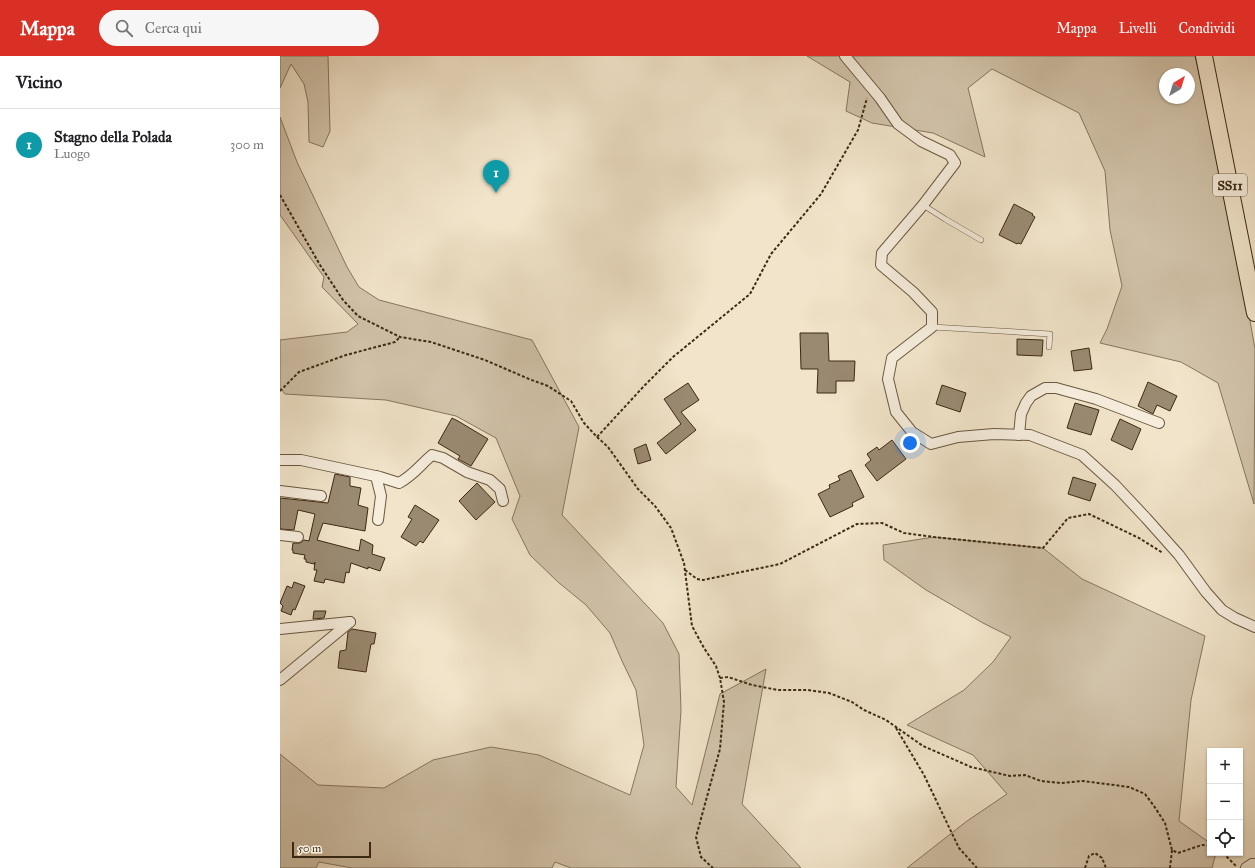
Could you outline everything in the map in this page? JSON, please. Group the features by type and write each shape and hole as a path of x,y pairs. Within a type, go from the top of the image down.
{"highway":[{"name":"SS11","path":"1204,56 1255,313"}],"street":[{"path":"845,56 870,86 898,124 921,141 950,155 955,163 924,205 882,253 881,265 913,292 932,312 932,327 892,358 888,379 896,412 912,432 931,444 958,437 994,434 1030,435 1082,455 1115,485 1156,528 1180,555 1206,592 1222,610 1255,627"},
{"path":"1019,435 1021,414 1026,403 1031,396 1045,388 1056,388 1096,399 1159,423"},
{"path":"280,460 301,460 376,476 399,483 410,477 422,462 432,455 443,458 467,472 490,480 500,488 503,501"},
{"path":"376,476 381,496 378,520"},
{"path":"280,491 321,496"},
{"path":"280,535 298,537"},
{"path":"280,629 350,622 280,680"},
{"path":"1246,868 1252,864 1255,864"}],"lane":[{"path":"924,205 981,240"},
{"path":"932,327 1050,334 1049,347"}],"path":[{"path":"597,437 673,357 750,294 771,254 821,194 836,169 858,130 870,86"},
{"path":"280,195 314,255 343,300 358,316 400,337 431,342 485,360 548,386 571,401 584,423 608,447 638,489 655,506 671,528 684,563 692,626 716,666 720,678 724,702 720,749 696,837 701,857 713,868"},
{"path":"280,391 299,372 346,355 395,342 400,337"},
{"path":"685,570 697,579 703,580 780,564 857,524 882,523 904,533 934,538 1043,548 1068,518 1089,514 1139,538 1163,553"},
{"path":"720,678 728,677 778,690 808,690 829,693 852,702 864,710 886,720 923,746 971,767 1010,776 1025,775 1041,781 1061,783 1083,781 1129,787 1145,794 1165,823 1172,850 1170,868"},
{"path":"895,727 924,775 959,848 977,868"},
{"path":"1172,850 1178,853 1202,845 1207,846"},
{"path":"1086,868 1089,856 1095,853 1102,858 1106,868"},
{"path":"1226,856 1238,868"}],"shaded area":[{"path":"280,56 328,56 330,131 323,147 309,142 308,102 304,84 291,64 280,88"},
{"path":"807,56 1195,56 1230,208 1255,349 1254,504 1218,383 1181,362 1100,343 1107,329 1122,286 1110,230 1105,171 1079,113 992,69 968,88 985,157 933,133 872,123 846,111 850,82"},
{"path":"280,117 297,162 347,267 359,287 379,300 532,340 579,427 562,515 663,623 679,654 681,710 676,787 692,805 720,694 766,669 742,804 801,868 571,868 555,862 552,868 352,868 319,862 316,868 280,868 280,754 318,785 384,788 433,760 491,747 539,755 630,795 644,745 636,690 610,633 586,605 558,582 530,555 512,519 520,496 496,438 456,416 386,400 285,394 280,388 280,340 347,332 358,324 322,287 324,277 280,215"},
{"path":"934,537 1043,548 1082,579 1205,636 1191,700 1179,821 1207,841 1207,856 1215,856 1212,868 907,868 967,821 1007,794 973,755 907,725 964,690 993,662 1011,637 983,623 926,590 884,560 883,545"}],"building":[{"path":"1014,204 1033,214 1032,215 1035,217 1021,244 1017,244 999,235"},
{"path":"800,333 828,333 829,361 855,361 854,381 836,381 836,393 817,393 818,369 801,369"},
{"path":"1017,339 1043,340 1042,356 1017,355"},
{"path":"1089,348 1092,369 1074,371 1071,351"},
{"path":"1148,382 1177,396 1170,411 1157,405 1153,414 1138,406"},
{"path":"688,383 699,400 681,412 696,430 666,454 657,443 681,424 664,399"},
{"path":"942,385 966,393 960,412 936,404"},
{"path":"1075,403 1099,410 1091,435 1067,428"},
{"path":"452,418 488,439 471,466 458,459 460,456 438,443"},
{"path":"1120,419 1141,429 1132,450 1111,440"},
{"path":"892,440 906,459 877,481 865,465 871,460 867,454 877,447 879,450"},
{"path":"646,444 651,460 638,464 634,449"},
{"path":"851,470 864,497 852,503 853,506 830,517 818,494 830,488 829,485 840,480 838,476"},
{"path":"335,474 350,477 350,486 361,488 358,505 368,508 365,531 323,523 317,540 359,551 361,539 373,545 372,554 385,558 380,571 368,567 368,569 351,563 349,573 346,572 344,583 325,579 324,583 314,581 317,570 314,570 315,562 314,564 306,562 306,559 304,559 305,555 293,553 292,550 293,543 300,543 304,540 309,541 315,514 298,510 294,530 280,529 280,498 328,503"},
{"path":"1073,477 1096,484 1090,501 1068,494"},
{"path":"477,483 495,502 476,520 459,501"},
{"path":"415,505 439,520 423,543 420,541 416,546 401,537 412,519 408,517"},
{"path":"294,582 305,586 295,610 293,609 291,615 281,611 283,606 280,603 287,586 292,588"},
{"path":"314,611 326,611 324,618 313,619"},
{"path":"352,629 376,633 374,644 371,644 366,672 338,668 340,651 346,650 348,632"}],"place":[{"name":"Stagno della Polada","path":"496,193"}]}
